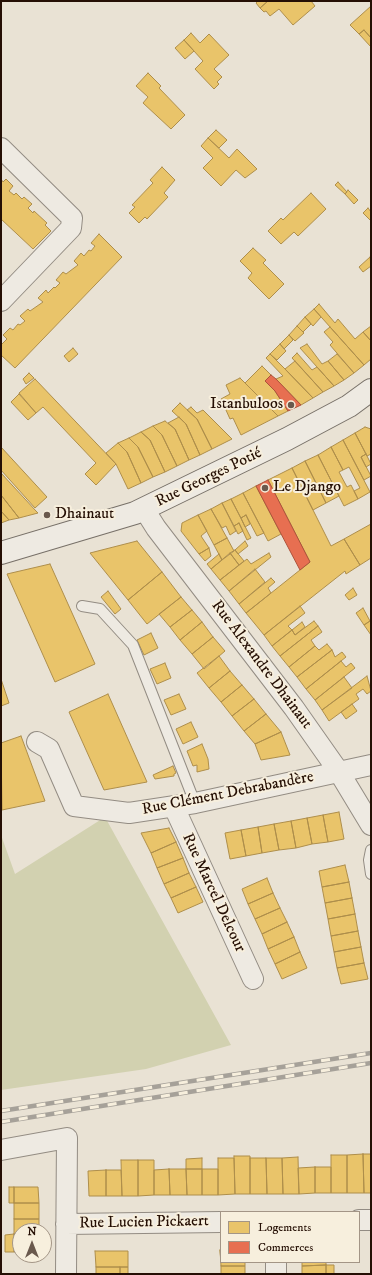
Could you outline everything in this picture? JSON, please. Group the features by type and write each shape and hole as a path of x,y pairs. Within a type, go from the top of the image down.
{"main road":[{"name":"Rue Georges Potié","path":"1,552 110,521 144,509 287,439 370,395"},
{"name":"Rue Georges Potié","path":"1,546 37,541"}],"street":[{"path":"1,148 72,218 71,228 1,300"},
{"name":"Rue Alexandre Dhainaut","path":"144,509 156,528 286,698 339,772 371,825"},
{"name":"Rue Clément Debrabandère","path":"37,742 49,748 74,806 129,813 195,803 371,765"},
{"name":"Rue Marcel Delcour","path":"174,807 253,979"},
{"path":"1,1150 67,1138 66,1274"},
{"path":"360,1220 371,1220"},
{"name":"Rue Lucien Pickaert","path":"66,1224 220,1222"},
{"path":"276,1263 276,1274"}],"lane":[{"path":"82,606 100,609 132,645 195,803"},
{"path":"371,850 369,860 371,874"}],"green space":[{"path":"105,817 231,1045 146,1069 1,1090 1,835 15,874"}],"building: Logements":[{"path":"258,1 268,1 260,8 256,3"},
{"path":"268,1 311,1 315,6 293,25 279,9 270,16 266,11 264,12 260,8"},
{"path":"371,6 371,38 364,30 359,34 350,25"},
{"path":"364,30 371,38 371,47 359,34"},
{"path":"191,33 200,43 209,34 229,55 214,69 222,77 217,82 219,84 214,89 195,69 203,61 184,40"},
{"path":"184,40 194,51 185,59 175,48"},
{"path":"148,73 161,86 159,88 185,115 171,129 143,103 148,97 136,86"},
{"path":"216,130 227,140 219,148 208,138"},
{"path":"208,138 229,158 237,149 257,169 245,178 236,170 221,186 203,168 213,158 201,146"},
{"path":"162,167 175,180 164,193 168,197 147,219 145,217 139,223 129,213 135,207 132,205 153,183 150,180"},
{"path":"1,179 3,182 6,179 13,186 9,191 14,195 16,193 22,199 24,197 32,204 28,208 33,213 34,211 47,223 45,225 51,231 33,249 1,219"},
{"path":"338,182 347,192 345,194 335,185"},
{"path":"348,190 358,200 354,204 345,194"},
{"path":"311,193 326,209 298,236 294,232 281,244 268,231 281,218 283,220"},
{"path":"368,208 371,212 371,221 363,213"},
{"path":"99,234 122,257 15,368 1,355 1,342 2,344 7,339 3,335 10,328 13,330 18,324 20,325 25,321 20,316 28,309 30,311 43,302 38,298 46,290 48,293 60,283 56,280 63,272 66,274 78,265 74,261 81,253 84,256 89,250 91,251 95,246 91,243"},
{"path":"253,248 266,260 263,263 284,284 269,299 248,278 252,273 240,261"},
{"path":"370,257 371,266 363,272 359,267"},
{"path":"319,304 335,323 338,319 355,339 363,332 371,341 371,359 364,365 314,309"},
{"path":"314,309 321,317 313,326 305,317"},
{"path":"305,317 311,324 303,332 297,326"},
{"path":"297,326 304,333 295,341 289,335"},
{"path":"371,326 371,341 363,332"},
{"path":"330,327 364,365 354,373 330,345 333,342 324,332"},
{"path":"289,335 293,340 284,349 280,344"},
{"path":"280,344 286,351 277,360 270,354"},
{"path":"307,344 322,364 328,361 344,380 334,386 300,348"},
{"path":"73,348 78,354 69,362 64,356"},
{"path":"297,353 312,370 317,367 334,386 323,392 292,358"},
{"path":"270,354 313,398 301,405 276,379 283,376 266,358"},
{"path":"337,354 354,373 344,380 328,361"},
{"path":"295,361 323,392 313,398 285,369"},
{"path":"262,366 271,375 265,381 275,391 288,411 278,416 245,383"},
{"path":"29,373 34,378 26,384 23,379"},
{"path":"240,378 278,416 241,435 233,418 230,419 221,399 230,394 226,385"},
{"path":"35,379 116,464 96,485 85,474 96,463 43,407 36,413 19,393"},
{"path":"19,394 36,413 28,420 11,402"},
{"path":"180,403 197,419 212,449 200,455 186,424 172,411"},
{"path":"191,407 197,413 203,410 232,439 212,449 197,419 187,410"},
{"path":"179,417 186,424 200,455 189,460 175,429 168,423"},
{"path":"165,421 175,429 189,460 177,466 162,435 153,426"},
{"path":"153,426 162,435 177,466 165,472 150,440 141,432"},
{"path":"365,427 371,429 371,454 367,456 355,433"},
{"path":"141,432 150,440 165,472 153,477 138,447 129,438"},
{"path":"355,433 366,454 361,457 371,476 364,480 343,440"},
{"path":"129,438 138,447 153,477 141,483 127,452 118,443"},
{"path":"343,440 370,492 358,499 354,491 360,488 349,467 343,470 331,447"},
{"path":"118,443 127,452 141,483 128,489 116,464 106,453"},
{"path":"1,447 47,497 35,508 1,470"},
{"path":"331,447 343,470 339,472 347,487 351,485 358,499 344,506 318,455"},
{"path":"366,454 371,464 366,467 361,457"},
{"path":"318,455 339,496 326,503 305,461"},
{"path":"305,461 326,503 313,510 292,468"},
{"path":"292,468 331,546 344,539 360,565 346,574 345,571 264,635 246,613 310,562 268,480"},
{"path":"1,473 38,513 19,518 1,495"},
{"path":"256,486 281,534 268,541 243,493"},
{"path":"243,493 264,533 257,536 246,515 241,518 231,499"},
{"path":"1,495 19,518 9,520 1,511"},
{"path":"231,499 251,538 247,540 239,523 234,526 222,503"},
{"path":"222,503 236,531 230,535 226,526 222,528 211,509"},
{"path":"211,509 227,538 214,545 198,515"},
{"path":"1,511 9,520 1,523"},
{"path":"198,515 207,531 201,536 209,548 199,554 181,531 182,523"},
{"path":"246,515 250,524 245,527 241,518"},
{"path":"239,523 243,531 238,534 234,526"},
{"path":"371,524 371,558 360,565 344,539"},
{"path":"227,538 234,551 222,560 214,545"},
{"path":"137,541 162,572 128,600 90,553"},
{"path":"245,541 248,546 238,554 235,550"},
{"path":"209,548 211,556 205,561 199,554"},
{"path":"235,550 244,561 239,565 230,553"},
{"path":"230,553 239,565 220,580 211,569"},
{"path":"269,553 271,557 229,591 220,580 247,559 251,564"},
{"path":"219,554 222,560 211,569 207,564"},
{"path":"50,564 95,664 55,682 7,574"},
{"path":"255,569 265,582 239,604 229,591"},
{"path":"162,572 181,597 147,624 128,600"},
{"path":"271,578 275,582 268,588 271,593 246,613 239,604"},
{"path":"353,588 357,595 349,600 345,595"},
{"path":"108,591 121,609 115,614 101,597"},
{"path":"181,597 192,610 170,627 159,614"},
{"path":"300,606 305,613 288,626 292,630 272,646 264,635"},
{"path":"363,608 370,621 364,625 356,613"},
{"path":"192,610 202,622 180,640 170,627"},
{"path":"314,621 318,626 280,656 272,646 292,630 295,635"},
{"path":"371,621 371,635 364,625"},
{"path":"202,622 213,637 192,654 180,640"},
{"path":"302,622 305,627 295,635 292,630"},
{"path":"318,626 322,632 311,640 315,646 289,667 280,656"},
{"path":"151,633 158,648 144,655 137,640"},
{"path":"213,637 225,651 204,669 192,654"},
{"path":"327,644 332,650 297,677 289,667 315,646 319,650"},
{"path":"332,650 335,657 342,652 346,657 306,689 297,677"},
{"path":"219,656 230,671 209,688 197,673"},
{"path":"341,661 346,667 351,663 355,668 315,700 306,689"},
{"path":"165,663 171,678 157,684 150,669"},
{"path":"230,671 242,685 221,702 209,688"},
{"path":"367,676 371,691 367,694 363,689 356,694 359,699 329,721 322,710"},
{"path":"344,677 352,688 322,710 315,700"},
{"path":"1,679 9,703 1,706"},
{"path":"242,685 254,699 232,716 221,702"},
{"path":"108,694 147,782 104,790 69,712"},
{"path":"179,694 186,709 171,715 164,700"},
{"path":"254,699 266,714 244,731 232,716"},
{"path":"352,704 357,711 346,719 341,712"},
{"path":"266,714 281,732 255,744 244,731"},
{"path":"191,722 198,737 183,744 176,729"},
{"path":"281,732 290,755 261,760 255,744"},
{"path":"21,736 45,801 2,810 1,743"},
{"path":"202,744 208,759 209,769 197,772 197,765 193,766 187,751"},
{"path":"173,766 176,773 174,776 155,779 153,775"},
{"path":"339,812 344,839 328,842 323,815"},
{"path":"323,815 328,842 312,844 307,818"},
{"path":"307,818 312,844 296,848 291,821"},
{"path":"291,821 296,848 279,850 274,824"},
{"path":"274,824 279,850 262,853 258,827"},
{"path":"258,827 262,853 246,856 241,830"},
{"path":"169,828 176,842 151,853 141,833"},
{"path":"241,830 246,856 230,859 225,833"},
{"path":"176,842 183,858 157,868 151,853"},
{"path":"183,858 189,873 164,884 157,868"},
{"path":"345,865 349,882 322,887 319,871"},
{"path":"189,873 196,887 171,898 164,884"},
{"path":"267,878 273,893 248,904 242,889"},
{"path":"349,882 352,898 325,903 322,887"},
{"path":"196,887 203,902 178,913 171,898"},
{"path":"273,893 280,908 255,919 248,904"},
{"path":"352,898 355,914 328,919 325,903"},
{"path":"280,908 287,922 262,934 255,919"},
{"path":"355,914 358,931 331,936 328,919"},
{"path":"287,922 294,937 268,949 262,934"},
{"path":"358,931 361,947 334,952 331,936"},
{"path":"294,937 300,952 275,964 268,949"},
{"path":"361,947 364,963 337,968 334,952"},
{"path":"300,952 307,968 282,979 275,964"},
{"path":"364,963 368,979 341,984 337,968"},
{"path":"363,1154 371,1154 371,1193 364,1193"},
{"path":"363,1154 364,1193 347,1193 347,1155"},
{"path":"331,1155 347,1155 347,1193 331,1193"},
{"path":"234,1156 250,1156 250,1194 235,1194"},
{"path":"298,1157 299,1194 283,1194 282,1158"},
{"path":"202,1158 202,1169 186,1169 186,1159"},
{"path":"218,1158 234,1158 235,1194 218,1195"},
{"path":"250,1158 266,1158 267,1194 250,1194"},
{"path":"266,1158 282,1158 283,1194 267,1194"},
{"path":"121,1160 138,1160 138,1196 122,1196"},
{"path":"138,1160 154,1160 154,1195 138,1196"},
{"path":"315,1167 315,1193 299,1194 298,1168"},
{"path":"315,1167 331,1167 331,1193 315,1193"},
{"path":"169,1169 170,1195 154,1195 154,1170"},
{"path":"169,1169 186,1169 187,1195 170,1195"},
{"path":"186,1169 202,1169 202,1195 187,1195"},
{"path":"202,1169 218,1169 218,1195 202,1195"},
{"path":"106,1170 121,1170 122,1196 106,1196"},
{"path":"106,1170 106,1196 89,1196 88,1171"},
{"path":"9,1187 14,1187 14,1203 9,1203"},
{"path":"14,1187 38,1187 39,1203 14,1203"},
{"path":"14,1203 39,1203 39,1219 14,1219"},
{"path":"14,1219 39,1219 39,1223 14,1223"},
{"path":"12,1234 12,1252 5,1252 5,1235"},
{"path":"95,1251 128,1251 128,1267 96,1267"},
{"path":"221,1263 245,1263 245,1266 221,1266"},
{"path":"302,1263 326,1263 326,1265 302,1266"},
{"path":"326,1265 326,1274 302,1274 302,1266"},
{"path":"326,1265 334,1265 334,1274 326,1274"},
{"path":"221,1266 245,1266 245,1274 221,1274"},
{"path":"96,1267 120,1267 120,1274 96,1274"},
{"path":"120,1267 128,1267 128,1274 120,1274"}],"building: Commerces":[{"path":"271,375 301,405 288,411 275,391 265,381"},
{"path":"268,480 310,562 300,570 256,486"}],"railway":[{"path":"1,1111 371,1053"},
{"path":"1,1122 371,1063"}],"place":[{"name":"Istanbuloos","path":"291,405"},
{"name":"Le Django","path":"265,488"},
{"name":"Dhainaut","path":"47,515"}]}
